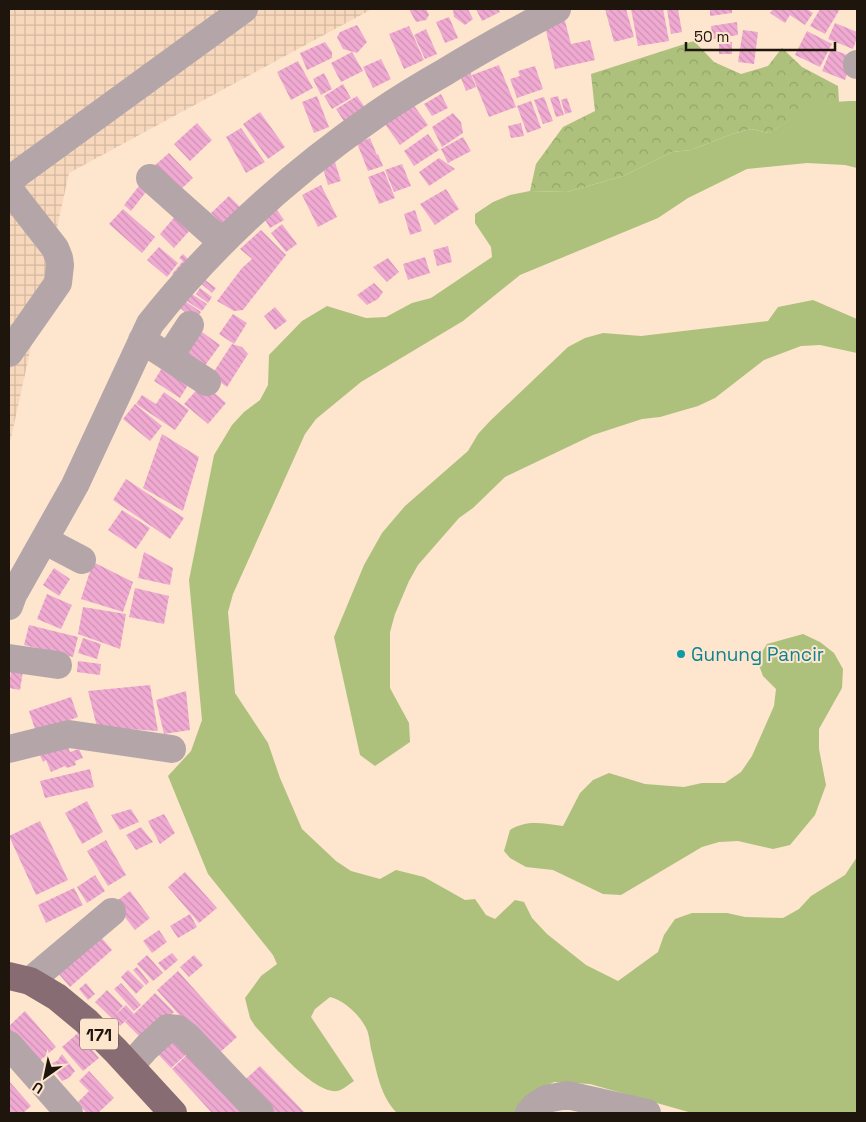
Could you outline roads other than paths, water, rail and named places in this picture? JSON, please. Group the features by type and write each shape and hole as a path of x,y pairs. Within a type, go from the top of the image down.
{"main road":[{"name":"171","path":"20,979 57,997 86,1021 173,1113"}],"street":[{"path":"9,180 244,9"},
{"path":"9,606 75,485 150,324 165,305 222,242 281,188 332,146 378,113 539,13"},
{"path":"150,178 222,242"},
{"path":"9,189 55,248 59,258 60,275 58,283 9,353"},
{"path":"169,357 190,325"},
{"path":"142,340 207,382"},
{"path":"44,540 82,560"},
{"path":"9,658 58,665"},
{"path":"9,749 69,734 172,749"},
{"path":"20,979 112,912"},
{"path":"130,1066 168,1028 178,1029 187,1036 260,1113"},
{"path":"9,1045 69,1113"},
{"path":"529,1113 535,1106 546,1099 567,1095 647,1113"}],"place":[{"name":"Gunung Pancir","path":"681,654"}]}
